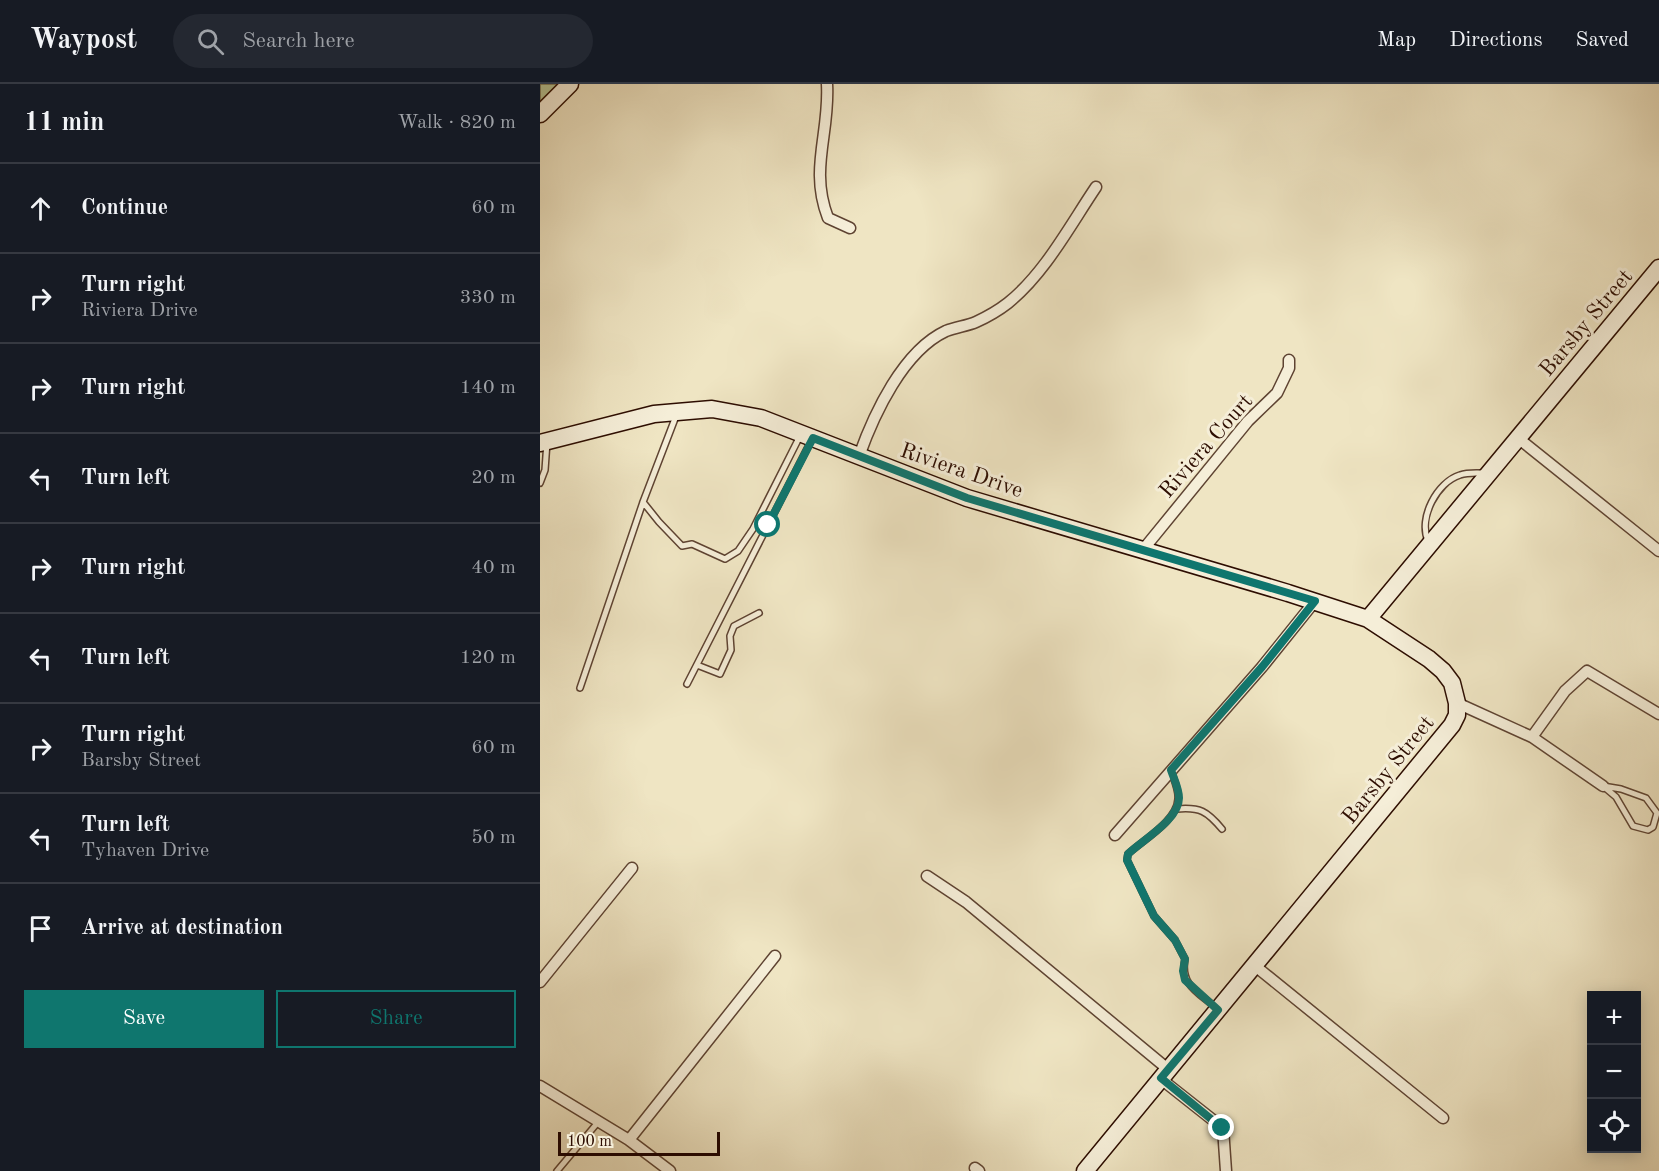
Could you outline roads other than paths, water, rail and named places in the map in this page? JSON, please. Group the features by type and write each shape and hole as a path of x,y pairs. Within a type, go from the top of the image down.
{"street":[{"path":"540,114 570,84"},
{"path":"827,84 828,105 819,162 821,199 828,218 850,228"},
{"path":"859,456 870,425 912,358 930,341 946,331 976,322 1007,303 1037,275 1096,187"},
{"name":"Barsby Street","path":"1085,1171 1452,725 1457,715 1457,703 1452,683 1443,671 1429,659 1368,619 1658,270"},
{"name":"Riviera Court","path":"1142,551 1248,421 1277,393 1289,368 1289,360"},
{"name":"Riviera Drive","path":"543,442 654,414 712,410 761,418 967,498 1315,601 1368,619"},
{"path":"1518,438 1659,551"},
{"path":"1115,835 1262,667 1315,601"},
{"path":"1532,737 1564,691 1587,671 1659,714"},
{"path":"1457,703 1532,737 1602,786"},
{"path":"540,982 632,868"},
{"path":"927,876 966,902 1165,1074 1222,1128 1226,1171"},
{"path":"629,1140 775,956"},
{"path":"1254,965 1443,1118"},
{"path":"540,1086 629,1140 670,1171"}],"lane":[{"path":"580,688 643,502 677,412"},
{"path":"643,502 682,546 692,544 725,559 738,551 753,529 807,436"},
{"path":"687,684 720,620 807,436"},
{"path":"540,483 545,470 543,442"},
{"path":"1430,544 1424,526 1435,495 1458,475 1488,474"},
{"path":"697,665 720,674 731,650 729,636 734,626 759,613"},
{"path":"720,620 734,626"},
{"path":"1171,770 1179,798 1177,809 1159,829 1128,854 1127,860 1154,916 1175,940 1185,959 1183,971 1185,980 1218,1010"},
{"path":"1602,786 1621,789 1647,798 1657,813 1653,827 1648,830 1634,826 1616,797 1602,786"},
{"path":"1177,809 1200,810 1211,816 1222,829"},
{"path":"557,1171 599,1121"}]}
